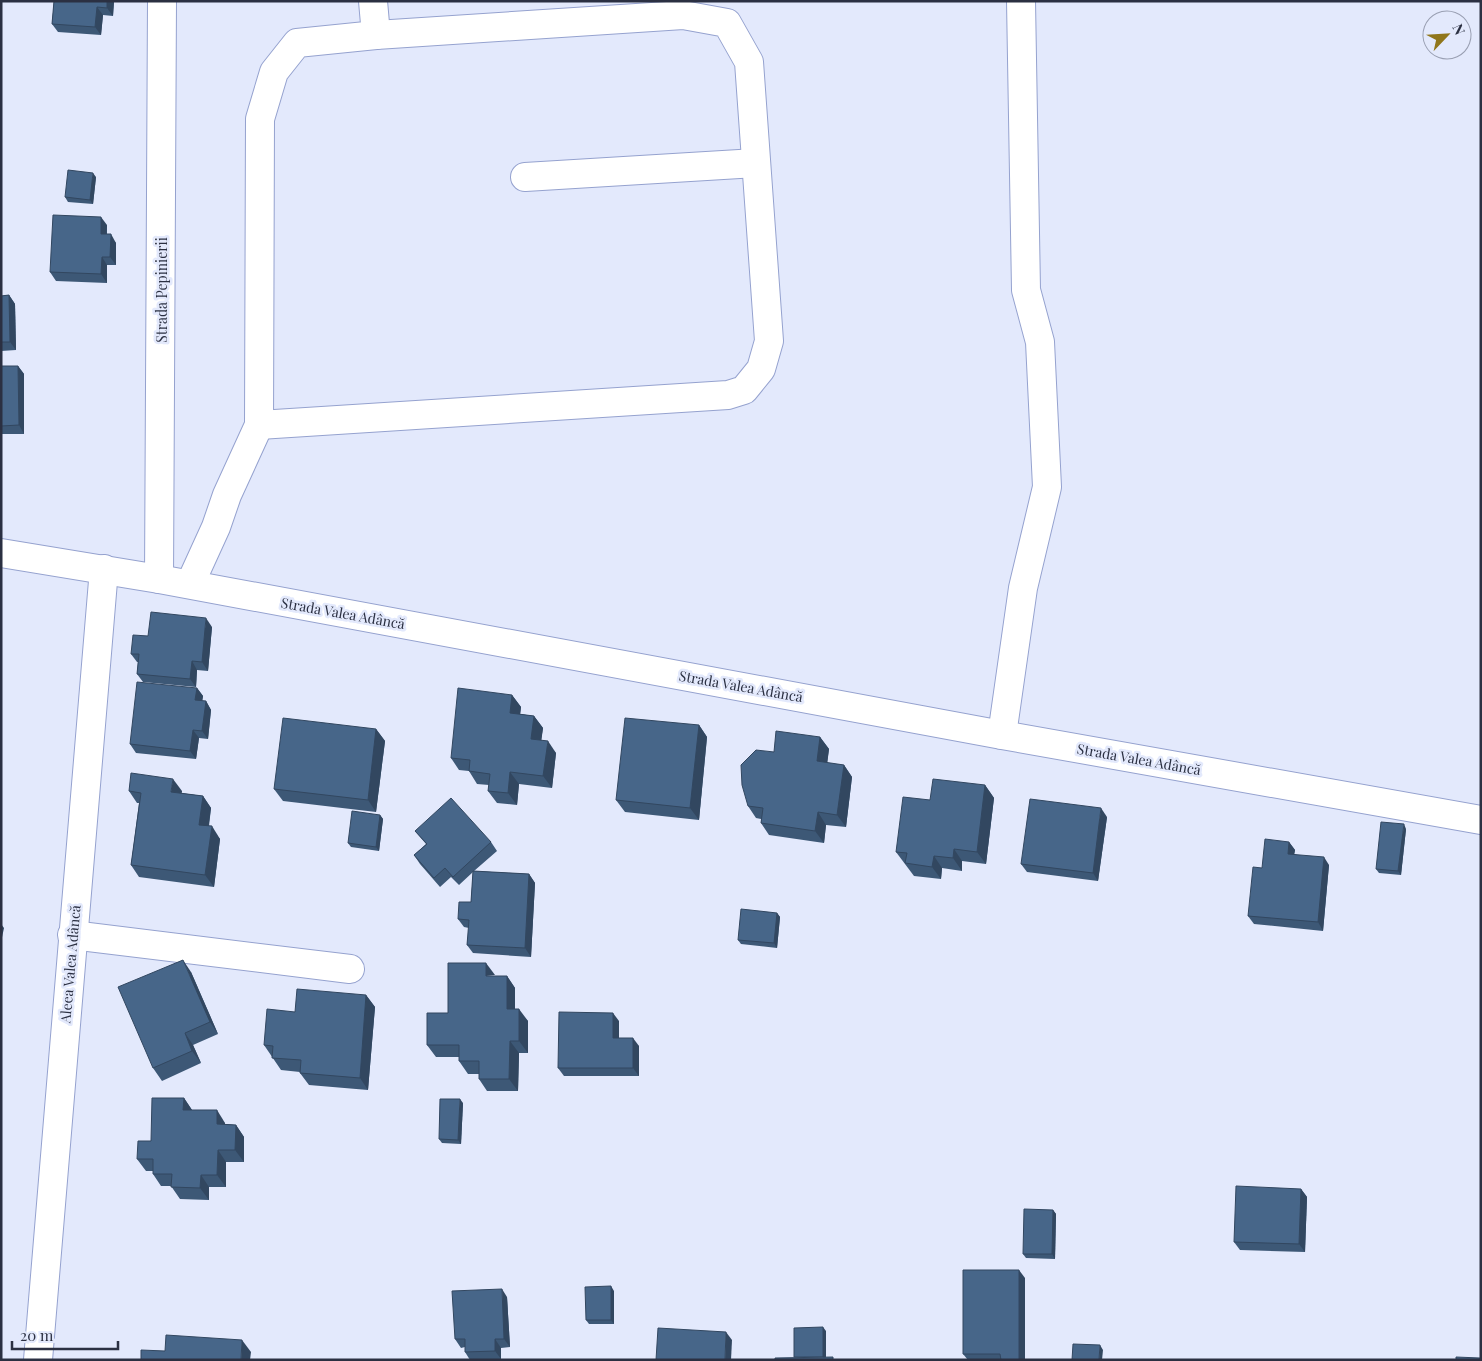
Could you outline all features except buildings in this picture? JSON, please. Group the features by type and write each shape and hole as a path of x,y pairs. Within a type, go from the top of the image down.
{"street":[{"name":"Strada Pepinierii","path":"160,579 162,1"},
{"path":"373,1 376,35"},
{"path":"1002,735 1024,588 1047,487 1040,342 1026,290 1021,1"},
{"path":"190,584 216,527 227,495 260,425 260,119 274,72 297,43 376,35 684,15 727,23 749,62 769,341 761,369 744,390 728,395 260,425"},
{"path":"525,177 756,163"},
{"name":"Strada Valea Adâncă","path":"1,553 190,584 1002,735 1481,820"},
{"name":"Aleea Valea Adâncă","path":"38,1360 104,569"},
{"path":"72,935 350,969"}]}
